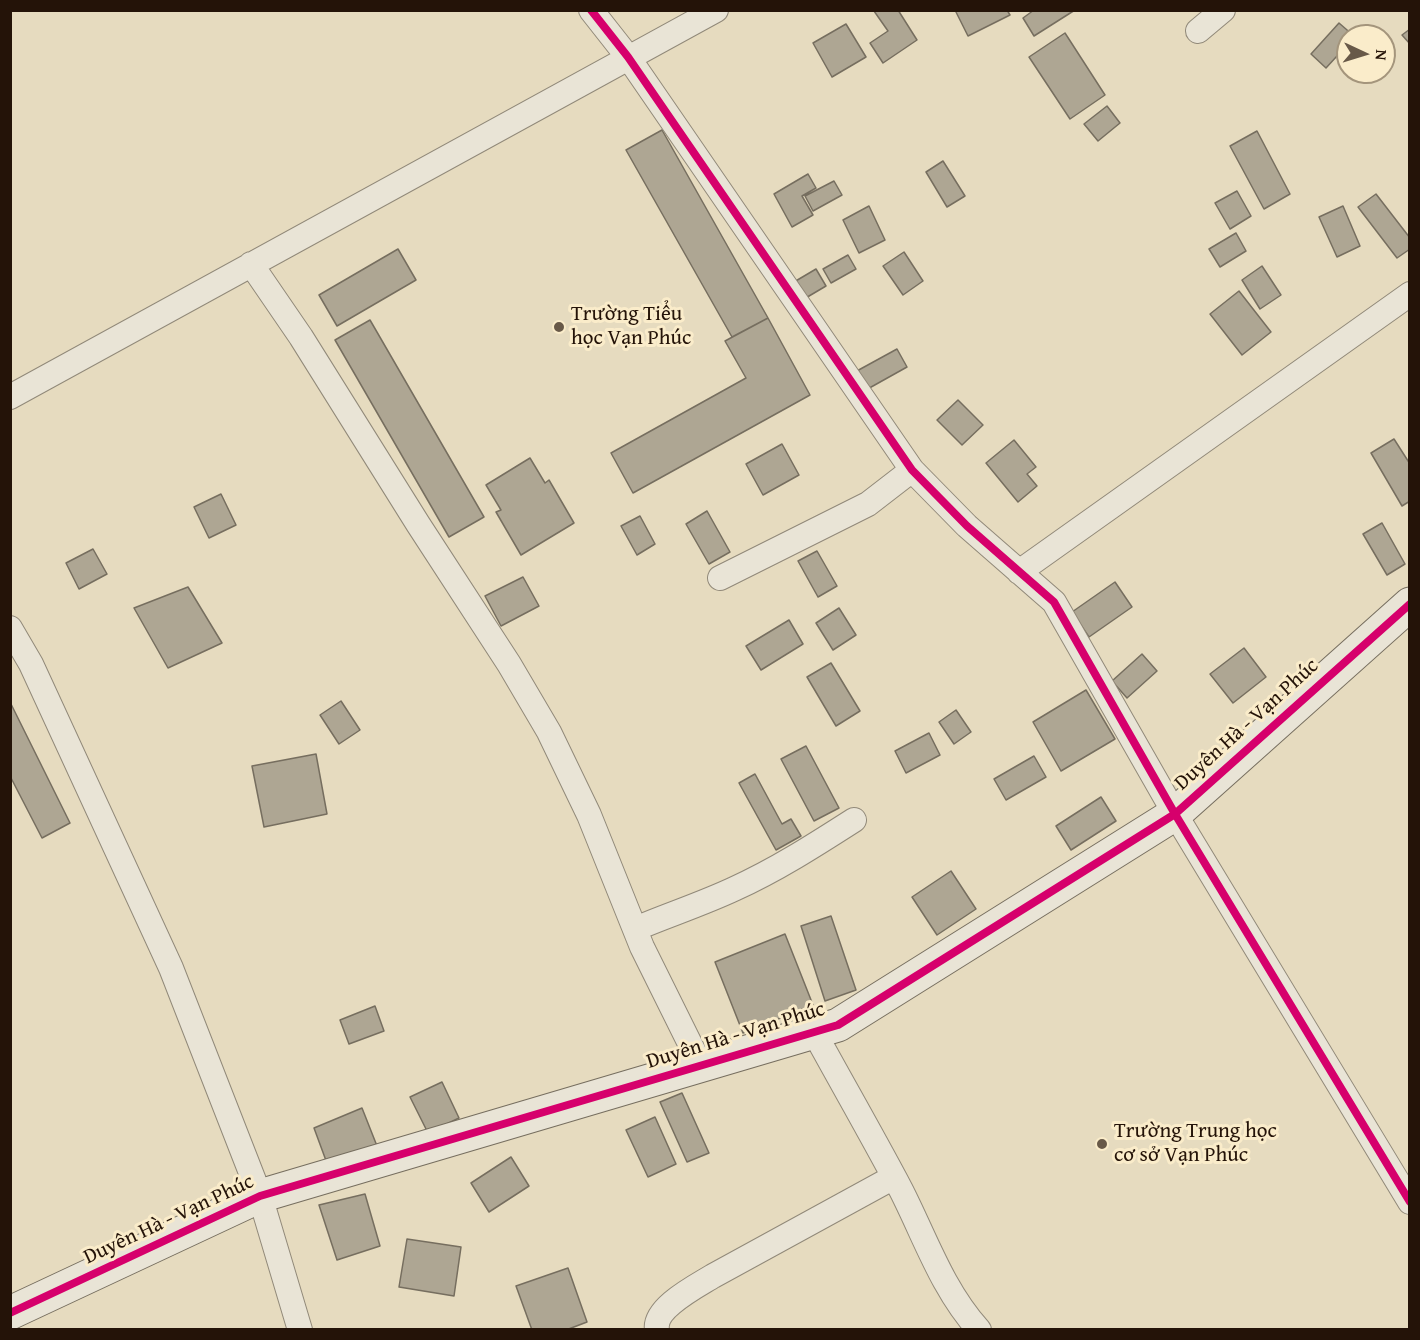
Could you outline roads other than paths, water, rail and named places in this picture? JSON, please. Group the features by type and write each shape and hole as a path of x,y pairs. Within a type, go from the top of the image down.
{"street":[{"path":"591,10 628,57 912,470 967,526 1054,602 1174,814 1410,1202"},
{"path":"10,396 716,10"},
{"path":"1198,31 1223,10"},
{"path":"251,264 301,337 509,664 549,732 589,815 635,929 701,1066"},
{"path":"1019,572 1410,294"},
{"path":"720,578 868,504 912,470"},
{"name":"Duyên Hà - Vạn Phúc","path":"10,1313 260,1196 838,1025 1174,814 1410,604"},
{"path":"10,628 31,664 171,968 260,1196 300,1329"},
{"path":"635,929 733,890 807,850 854,820"},
{"path":"814,1032 894,1177 940,1272 963,1312 979,1329"},
{"path":"657,1329 656,1321 662,1311 706,1280 894,1177"}],"place":[{"name":"Trường Tiểu học Vạn Phúc","path":"559,327"},
{"name":"Trường Trung học cơ sở Vạn Phúc","path":"1102,1144"}]}
